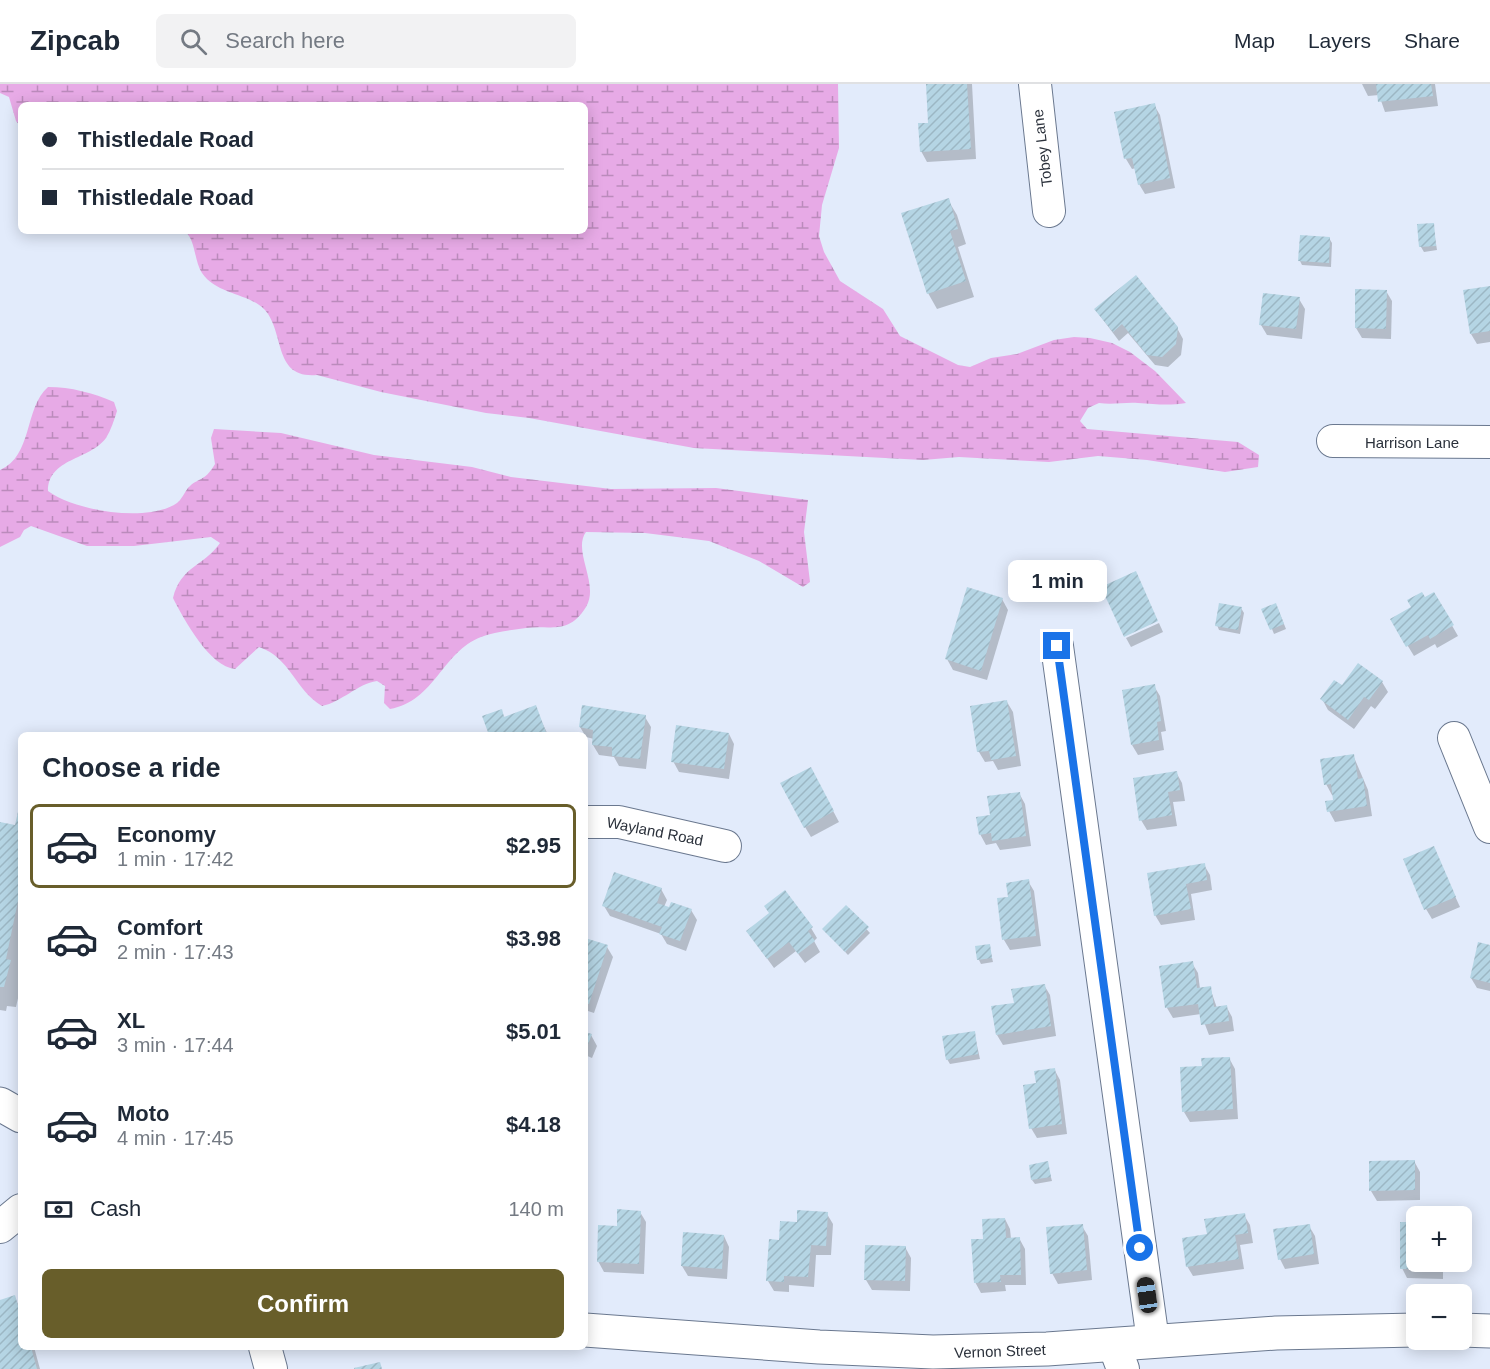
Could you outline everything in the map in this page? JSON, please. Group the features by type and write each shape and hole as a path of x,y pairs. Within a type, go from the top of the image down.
{"main road":[{"path":"0,1104 18,1114"},
{"name":"Vernon Street","path":"588,1330 890,1352 989,1352 1118,1357 1153,1341 1406,1330"},
{"path":"1472,1330 1490,1331"}],"street":[{"name":"Tobey Lane","path":"1035,84 1050,212"},
{"name":"Harrison Lane","path":"1333,441 1490,442"},
{"path":"1057,646 1153,1341"},
{"path":"1454,738 1490,827"},
{"name":"Wayland Road","path":"588,822 619,822 725,846"},
{"path":"0,1227 18,1212"},
{"path":"266,1350 271,1369"}],"green space":[{"path":"0,84 838,84 839,148 822,205 819,236 824,252 840,281 883,309 900,336 958,365 970,367 991,358 1017,354 1054,340 1074,337 1112,343 1130,352 1155,371 1186,403 1167,405 1099,403 1088,408 1080,421 1087,429 1238,442 1259,455 1258,467 1225,472 1147,460 1098,456 1049,462 959,457 923,460 694,448 529,418 486,413 381,392 317,375 303,374 293,370 286,362 271,320 265,310 251,300 216,286 202,273 188,234 588,234 588,102 18,102 18,123 9,97 0,93"},
{"path":"48,387 82,391 114,402 117,411 106,438 90,451 62,466 50,480 48,491 75,504 93,509 112,512 148,512 164,509 177,503 188,488 208,474 215,464 211,438 214,429 281,433 374,455 472,467 511,477 611,489 716,488 808,500 804,532 810,582 803,587 759,561 709,541 645,533 586,532 582,548 590,588 589,598 580,616 573,622 559,627 526,628 481,637 457,653 428,687 405,704 390,709 384,703 385,686 377,681 322,706 305,691 278,658 270,652 259,647 235,669 216,660 191,630 173,598 181,579 220,543 211,537 134,546 87,546 31,526 24,530 20,537 0,547 0,470 11,463 18,454 35,407 40,396"}],"building":[{"path":"926,84 967,84 971,149 920,152 918,123 928,123"},
{"path":"1376,84 1431,84 1433,96 1378,102"},
{"path":"1155,103 1170,178 1138,185 1132,158 1124,159 1114,112"},
{"path":"949,198 958,229 950,231 966,281 927,294 901,213"},
{"path":"1434,223 1436,246 1419,247 1417,224"},
{"path":"1300,235 1330,237 1329,263 1298,261"},
{"path":"1136,275 1178,327 1176,344 1162,357 1147,355 1122,324 1113,332 1094,309"},
{"path":"1490,286 1490,331 1470,334 1463,290"},
{"path":"1355,289 1387,290 1386,329 1355,328"},
{"path":"1263,293 1300,297 1296,329 1259,325"},
{"path":"1136,571 1158,621 1124,637 1101,587"},
{"path":"967,587 1003,598 981,671 945,659"},
{"path":"1422,592 1425,597 1434,592 1454,625 1430,639 1428,635 1406,647 1390,619 1411,607 1407,600"},
{"path":"1219,603 1242,607 1238,630 1215,626"},
{"path":"1276,603 1284,624 1270,630 1261,609"},
{"path":"1358,663 1383,681 1369,700 1364,697 1348,720 1320,699 1334,680 1342,685"},
{"path":"1155,684 1161,721 1157,722 1159,740 1131,745 1122,690"},
{"path":"1007,700 1016,756 991,760 989,751 977,752 970,706"},
{"path":"536,705 546,732 488,732 482,716 502,709 504,717"},
{"path":"582,705 646,715 640,759 612,756 612,747 592,745 593,730 579,727"},
{"path":"676,725 729,733 724,769 671,762"},
{"path":"1354,754 1358,779 1363,778 1367,806 1327,812 1325,801 1333,800 1331,784 1324,785 1320,759"},
{"path":"811,767 834,811 804,828 780,783"},
{"path":"1177,771 1180,790 1168,792 1172,815 1139,821 1133,778"},
{"path":"1020,792 1026,836 992,841 991,833 979,835 976,817 990,815 987,796"},
{"path":"18,812 18,901 6,959 11,960 4,987 0,987 0,822 15,825"},
{"path":"1434,846 1456,897 1424,910 1403,859"},
{"path":"1205,863 1207,880 1186,884 1191,909 1154,916 1147,873"},
{"path":"614,872 662,888 657,903 669,907 671,902 692,909 680,941 659,934 662,927 602,906"},
{"path":"1029,879 1036,936 1002,940 997,898 1008,897 1006,883"},
{"path":"785,890 813,927 808,931 815,941 798,954 789,942 767,959 746,931 769,913 764,906"},
{"path":"846,905 869,927 845,952 822,929"},
{"path":"588,939 608,945 588,1004"},
{"path":"1478,942 1490,945 1490,983 1470,978"},
{"path":"990,944 992,958 977,960 975,946"},
{"path":"1193,961 1197,988 1211,986 1214,1007 1227,1005 1229,1021 1201,1025 1198,1004 1165,1008 1159,966"},
{"path":"1045,984 1051,1026 996,1035 991,1006 1014,1003 1011,989"},
{"path":"975,1031 978,1054 946,1060 942,1036"},
{"path":"588,1033 592,1034 588,1044"},
{"path":"1230,1057 1233,1109 1182,1112 1180,1067 1202,1066 1201,1058"},
{"path":"1055,1068 1062,1124 1029,1129 1023,1085 1036,1083 1034,1071"},
{"path":"1415,1160 1415,1190 1369,1191 1369,1161"},
{"path":"1048,1161 1051,1177 1031,1180 1029,1165"},
{"path":"617,1209 641,1211 639,1264 597,1262 598,1225 617,1226"},
{"path":"797,1210 828,1212 826,1246 811,1245 808,1277 784,1276 784,1282 766,1281 769,1239 779,1240 780,1221 797,1222"},
{"path":"1245,1213 1248,1233 1235,1235 1239,1259 1186,1267 1182,1238 1207,1234 1204,1219"},
{"path":"1005,1218 1006,1238 1020,1237 1021,1275 1000,1275 1001,1282 974,1283 971,1239 983,1239 982,1219"},
{"path":"1400,1222 1406,1222 1406,1269 1400,1269"},
{"path":"1083,1224 1087,1270 1050,1274 1046,1227"},
{"path":"1310,1224 1314,1254 1278,1260 1273,1229"},
{"path":"683,1232 724,1235 722,1269 681,1266"},
{"path":"865,1245 906,1246 905,1281 864,1280"},
{"path":"15,1295 18,1306 18,1350 32,1350 37,1369 0,1369 0,1300"},
{"path":"380,1362 382,1369 354,1369 354,1368"}],"route":[{"path":"1057,646 1140,1248"}]}
